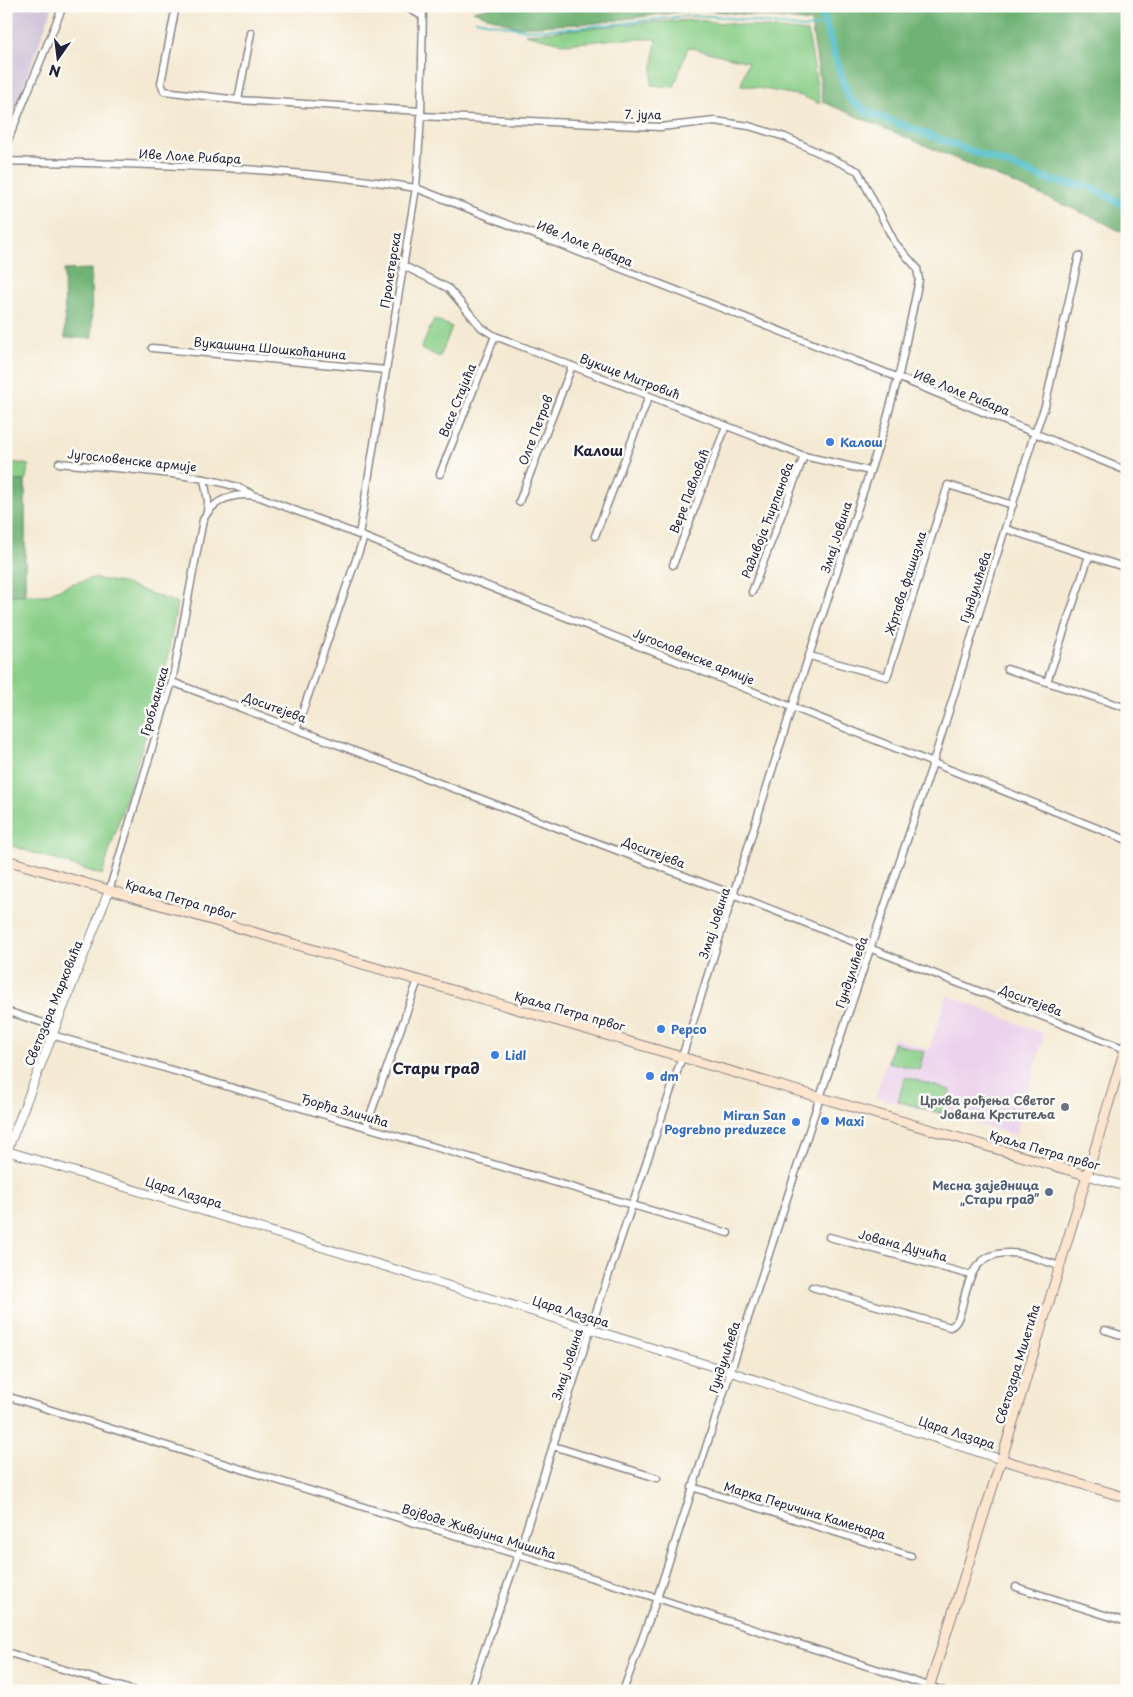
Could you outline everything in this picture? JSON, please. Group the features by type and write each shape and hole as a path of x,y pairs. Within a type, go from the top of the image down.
{"main road":[{"name":"Краља Петра првог","path":"6,860 1086,1175"},
{"name":"Светозара Милетића","path":"929,1688 1126,1046"},
{"name":"Цара Лазара","path":"1000,1459 1127,1498"}],"street":[{"path":"6,145 62,6"},
{"name":"7. јула","path":"176,6 160,83 162,89 167,91 238,100 421,114 660,127 723,122 749,126 785,137 855,169"},
{"path":"404,6 422,16"},
{"name":"Пролетерска","path":"298,727 362,536 402,265 416,188 421,114 423,6"},
{"path":"238,100 251,33"},
{"name":"Иве Лоле Рибара","path":"6,161 178,166 364,179 416,188 898,378 1127,471"},
{"name":"Змај Јовина","path":"470,1691 518,1555 590,1330 735,895 792,707 870,471 898,378 919,284 918,272 895,243 862,176 855,169"},
{"name":"Гундулићева","path":"623,1691 657,1598 820,1097 933,762 1045,406 1080,256"},
{"name":"Вукице Митровић","path":"402,265 448,288 482,328 495,336 804,456 870,471"},
{"name":"Васе Стајића","path":"440,474 495,336"},
{"name":"Вукашина Шошкоћанина","path":"152,348 386,370"},
{"name":"Олге Петров","path":"519,502 572,366"},
{"path":"595,536 649,396"},
{"name":"Вере Павловић","path":"673,565 726,426"},
{"name":"Радивоја Ћирпанова","path":"752,592 804,456"},
{"name":"Југословенске армије","path":"58,463 204,479 235,485 252,495 362,536 1127,840"},
{"name":"Југословенске армије","path":"204,479 208,501 207,514"},
{"name":"Жртава фашизма","path":"810,656 887,678 948,484 1013,505"},
{"name":"Југословенске армије","path":"207,514 221,500 237,495 252,495"},
{"name":"Гробљанска","path":"109,891 172,682 201,529 207,514"},
{"path":"1006,529 1127,568"},
{"path":"1047,682 1089,556"},
{"path":"1007,669 1127,708"},
{"name":"Доситејева","path":"172,682 298,727 1126,1046"},
{"name":"Светозара Марковића","path":"6,1151 109,891"},
{"path":"366,1128 418,980"},
{"path":"6,1011 56,1026"},
{"name":"Ђорђа Зличића","path":"52,1035 728,1233"},
{"name":"Цара Лазара","path":"6,1151 731,1372 1000,1459"},
{"name":"Краља Петра првог","path":"1086,1175 1127,1187"},
{"name":"Јована Дучића","path":"828,1237 971,1275"},
{"path":"812,1287 950,1327 957,1320 971,1275 984,1260 1005,1253 1020,1254 1060,1266"},
{"path":"1105,1330 1127,1337"},
{"name":"Војводе Живојина Мишића","path":"6,1396 657,1598 929,1688 944,1691"},
{"path":"553,1446 656,1478"},
{"name":"Марка Перичина Камењара","path":"692,1487 911,1556"},
{"path":"1016,1587 1127,1622"},
{"path":"6,1652 135,1691"}],"shaded area":[{"path":"6,6 53,6 6,133"},
{"path":"947,995 1044,1034 1016,1135 876,1097 893,1038 929,1050"}],"green space":[{"path":"496,6 1127,6 1127,235 1097,219 823,102 811,22 698,9 596,23 517,27 473,11"},
{"path":"695,20 808,32 820,104 802,96 741,85 748,62 688,47 674,87 651,85 656,39 617,39 566,44 525,34 654,22"},
{"path":"91,269 92,338 65,338 64,270"},
{"path":"434,319 452,327 440,357 421,349"},
{"path":"6,461 29,465 25,481 25,595 46,595 71,584 93,578 122,583 177,603 165,673 102,875 6,844"},
{"path":"6,480 25,481 25,595 6,595"},
{"path":"893,1043 924,1052 919,1070 888,1062"},
{"path":"905,1077 950,1090 943,1114 898,1101"}],"waterway":[{"path":"820,6 848,97 867,112 1052,181 1091,187 1127,207"},
{"path":"476,20 526,30 576,28 688,16 714,16 803,28 827,24"}],"place":[{"name":"Калош","path":"830,442"},
{"name":"Pepco","path":"661,1029"},
{"name":"Lidl","path":"495,1055"},
{"name":"dm","path":"650,1076"},
{"name":"Црква рођења Светог Јована Крститеља","path":"1065,1107"},
{"name":"Maxi","path":"825,1121"},
{"name":"Miran San Pogrebno preduzece","path":"796,1122"},
{"name":"Месна заједница „Стари град”","path":"1049,1192"}],"district":[{"name":"Калош","path":"598,450"},
{"name":"Стари град","path":"436,1067"}]}
